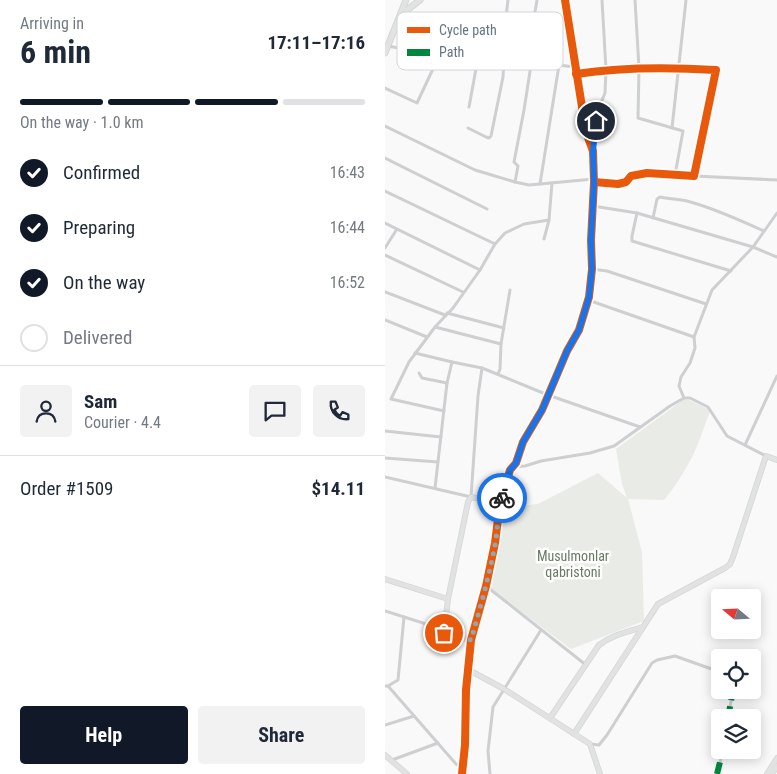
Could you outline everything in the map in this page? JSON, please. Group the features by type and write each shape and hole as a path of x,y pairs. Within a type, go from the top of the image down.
{"main road":[{"path":"402,12 406,0"},
{"path":"406,12 420,0"},
{"path":"385,53 387,43 397,24"}],"street":[{"path":"565,0 586,132 593,151"},
{"path":"463,771 471,640 486,586 495,543 500,503 510,470 516,463 523,442 542,410 567,351 579,330 588,300 592,269 593,151 596,121 605,93 603,0"},
{"path":"635,0 639,68 638,118 683,131 675,175"},
{"path":"671,128 686,0"},
{"path":"563,66 575,67"},
{"path":"576,74 639,68 716,70 694,176"},
{"path":"385,88 417,103 432,70"},
{"path":"469,107 476,70"},
{"path":"468,128 486,137 489,138 491,136 503,70"},
{"path":"515,182 519,166 514,162 525,110 530,70"},
{"path":"540,184 558,70"},
{"path":"385,126 475,170 529,185 594,181 618,184 626,182 631,176 647,173 777,180"},
{"path":"385,158 487,209"},
{"path":"543,239 549,220 552,183"},
{"path":"385,191 495,244"},
{"path":"653,218 659,197 692,203 722,213 764,231"},
{"path":"593,206 653,218 753,247 777,257"},
{"path":"684,398 679,386 681,378 695,348 694,337 712,290 753,247 777,213"},
{"path":"637,214 632,241 731,271"},
{"path":"444,411 391,399 409,362 435,327 453,308 495,244 505,233 524,224 549,220"},
{"path":"385,223 479,270"},
{"path":"385,248 397,229"},
{"path":"385,254 463,292"},
{"path":"592,269 607,271 706,304"},
{"path":"498,374 510,290"},
{"path":"385,292 446,314 504,328"},
{"path":"588,300 694,337"},
{"path":"385,320 427,337"},
{"path":"435,327 501,344"},
{"path":"415,354 483,368 640,428"},
{"path":"435,488 447,383 452,362"},
{"path":"444,633 448,599 468,502 471,496 478,396 483,368"},
{"path":"419,373 421,378 447,383"},
{"path":"745,445 777,376"},
{"path":"512,467 590,453 614,446 684,398 690,398 708,407 727,436 777,460"},
{"path":"385,431 441,438"},
{"path":"574,734 659,604 730,564 766,456"},
{"path":"385,458 438,462"},
{"path":"385,477 500,503"},
{"path":"385,579 448,599"},
{"path":"486,586 586,665"},
{"path":"385,611 423,623 444,633 471,640"},
{"path":"404,617 398,680 386,686 463,771"},
{"path":"550,718 599,645 617,635 643,627"},
{"path":"490,774 489,751 493,707 541,630"},
{"path":"469,670 503,689 590,744 599,745 652,663 675,656 711,669"},
{"path":"385,725 414,716"},
{"path":"391,760 438,743"},
{"path":"590,744 600,774"},
{"path":"385,755 407,774"},
{"path":"767,774 777,758"},
{"path":"717,774 721,759"},
{"path":"774,772 777,766"}],"green space":[{"name":"Musulmonlar qabristoni","path":"683,400 689,400 708,409 710,412 695,452 673,489 664,500 628,499 642,552 644,621 571,649 488,587 500,529 510,507 538,504 598,473 627,498 622,484 616,449"}],"marked path":[{"path":"730,709 731,699"},
{"path":"717,774 721,759"}],"cycle path":[{"path":"462,774 465,745 466,690 471,640 486,586 495,543 500,503 510,470 516,463 523,442 542,410 567,351 579,330 589,297 592,269 593,151 586,132 565,0"},
{"path":"576,74 645,68 716,70 694,176 647,173 631,176 626,182 618,184 594,182"}],"way so far":[{"path":"444,633 471,640 486,586 502,498"}],"route":[{"path":"502,498 510,470 516,463 523,442 542,410 567,351 579,330 589,297 592,269 593,151 596,121"}]}
